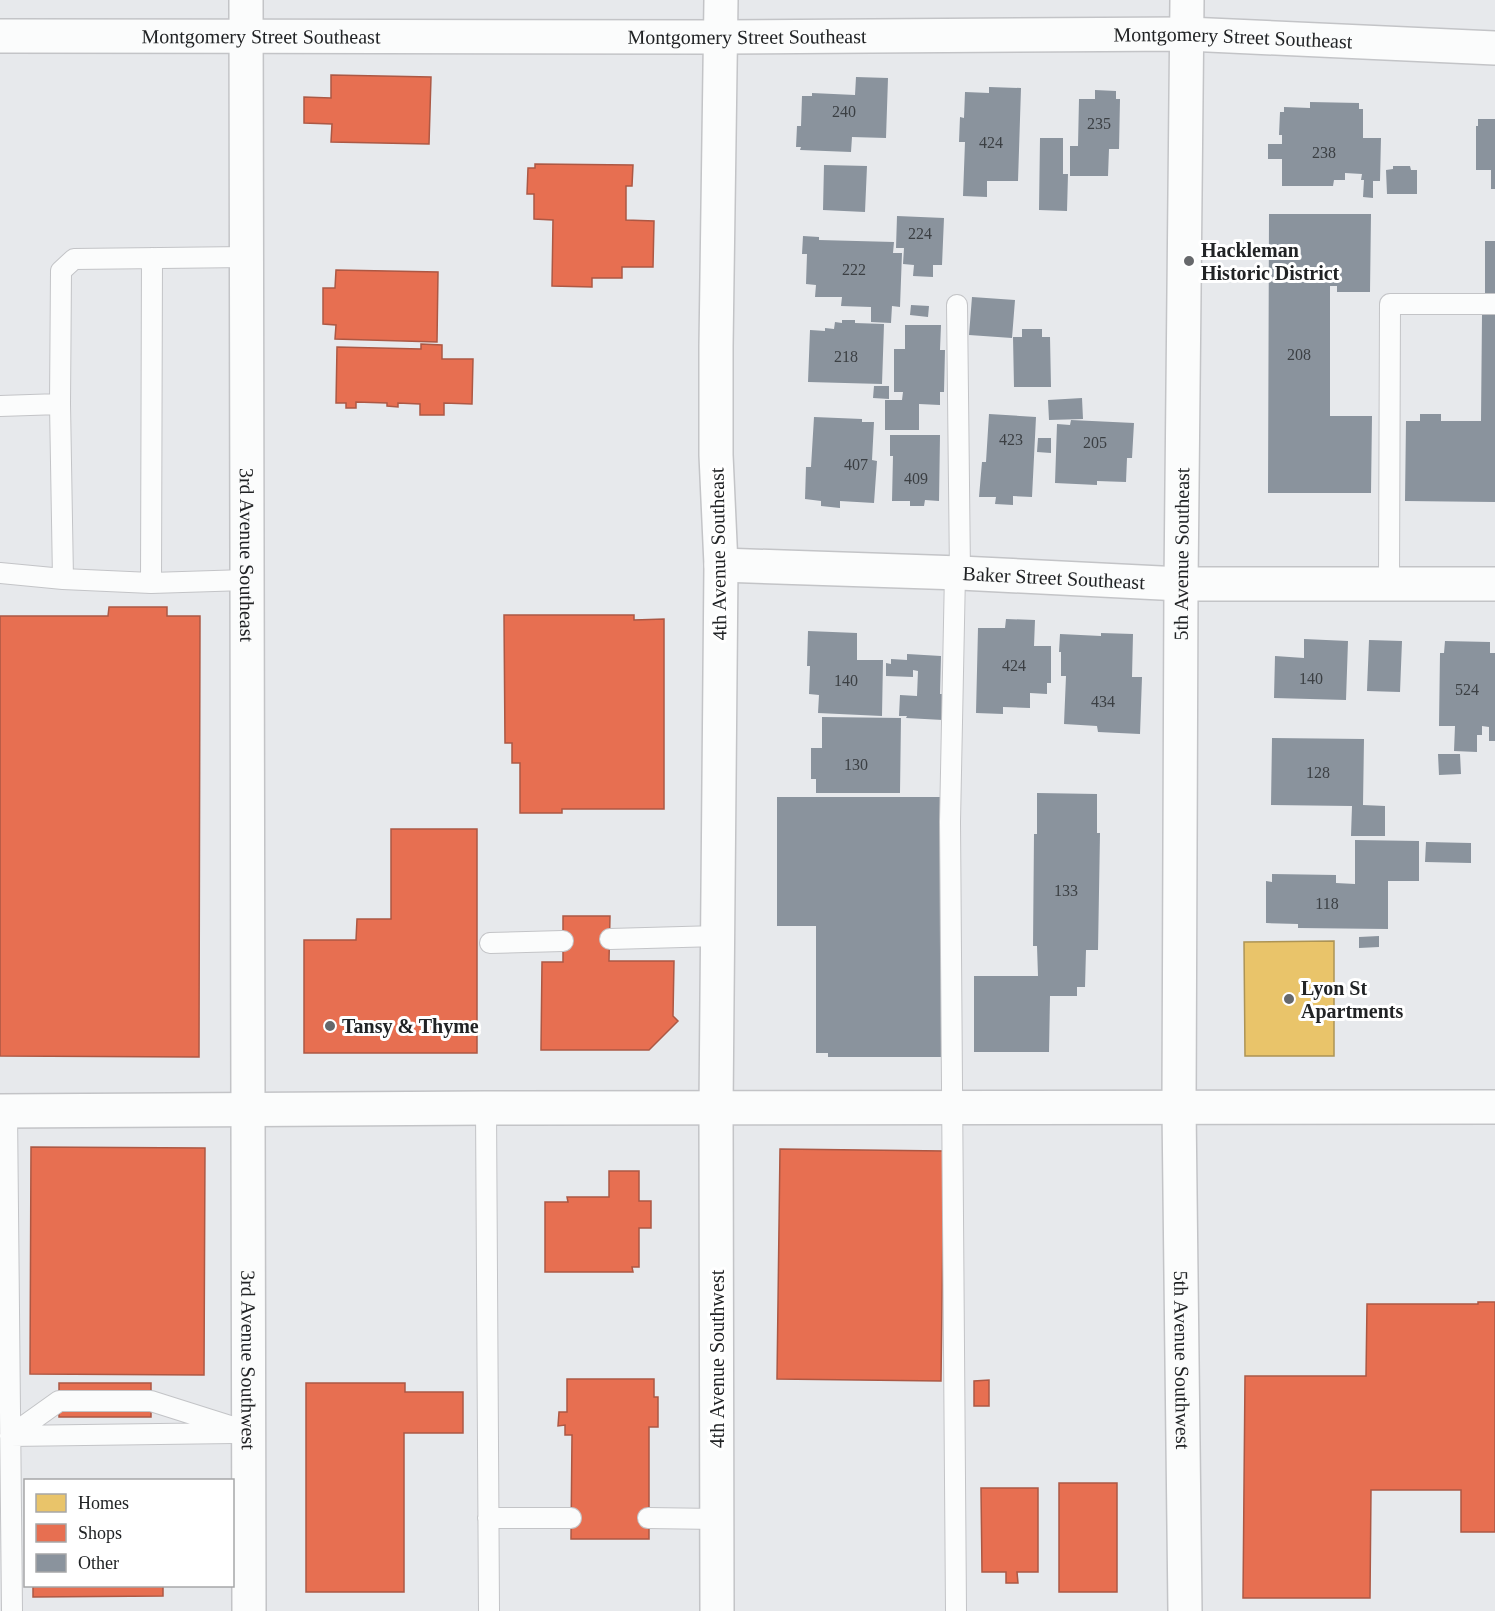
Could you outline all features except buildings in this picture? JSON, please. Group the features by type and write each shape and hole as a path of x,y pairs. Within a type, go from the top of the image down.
{"main road":[{"name":"3rd Avenue Southeast","path":"246,0 248,1110"},
{"name":"4th Avenue Southeast","path":"716,1108 721,565 716,455 716,346 721,0"},
{"name":"5th Avenue Southeast","path":"1179,1108 1187,0"},
{"name":"Montgomery Street Southeast","path":"0,36 721,37 1187,34 1495,48"},
{"name":"Baker Street Southeast","path":"721,565 1181,584 1495,584"},
{"path":"3,1111 1495,1107"},
{"name":"4th Avenue Southwest","path":"716,1108 717,1611"},
{"name":"5th Avenue Southwest","path":"1179,1108 1185,1611"},
{"name":"3rd Avenue Southwest","path":"248,1110 249,1611"}],"lane":[{"path":"63,579 60,404 61,271 74,259 246,257"},
{"path":"151,583 152,258"},
{"path":"956,1611 950,822 957,573 957,304"},
{"path":"1389,584 1390,304 1495,304"},
{"path":"0,406 60,404"},
{"path":"0,573 63,579 151,583 246,580"},
{"path":"610,939 718,936"},
{"path":"490,943 563,941"},
{"path":"486,1108 489,1611"},
{"path":"3,1111 5,1400 10,1437 12,1611"},
{"path":"10,1437 59,1401 151,1401 249,1432"},
{"path":"10,1437 249,1432"},
{"path":"488,1518 571,1518"},
{"path":"648,1518 717,1519"}],"place":[{"name":"Hackleman Historic District","path":"1189,261"},
{"name":"Lyon St Apartments","path":"1289,999"},
{"name":"Tansy & Thyme","path":"330,1026"}]}
